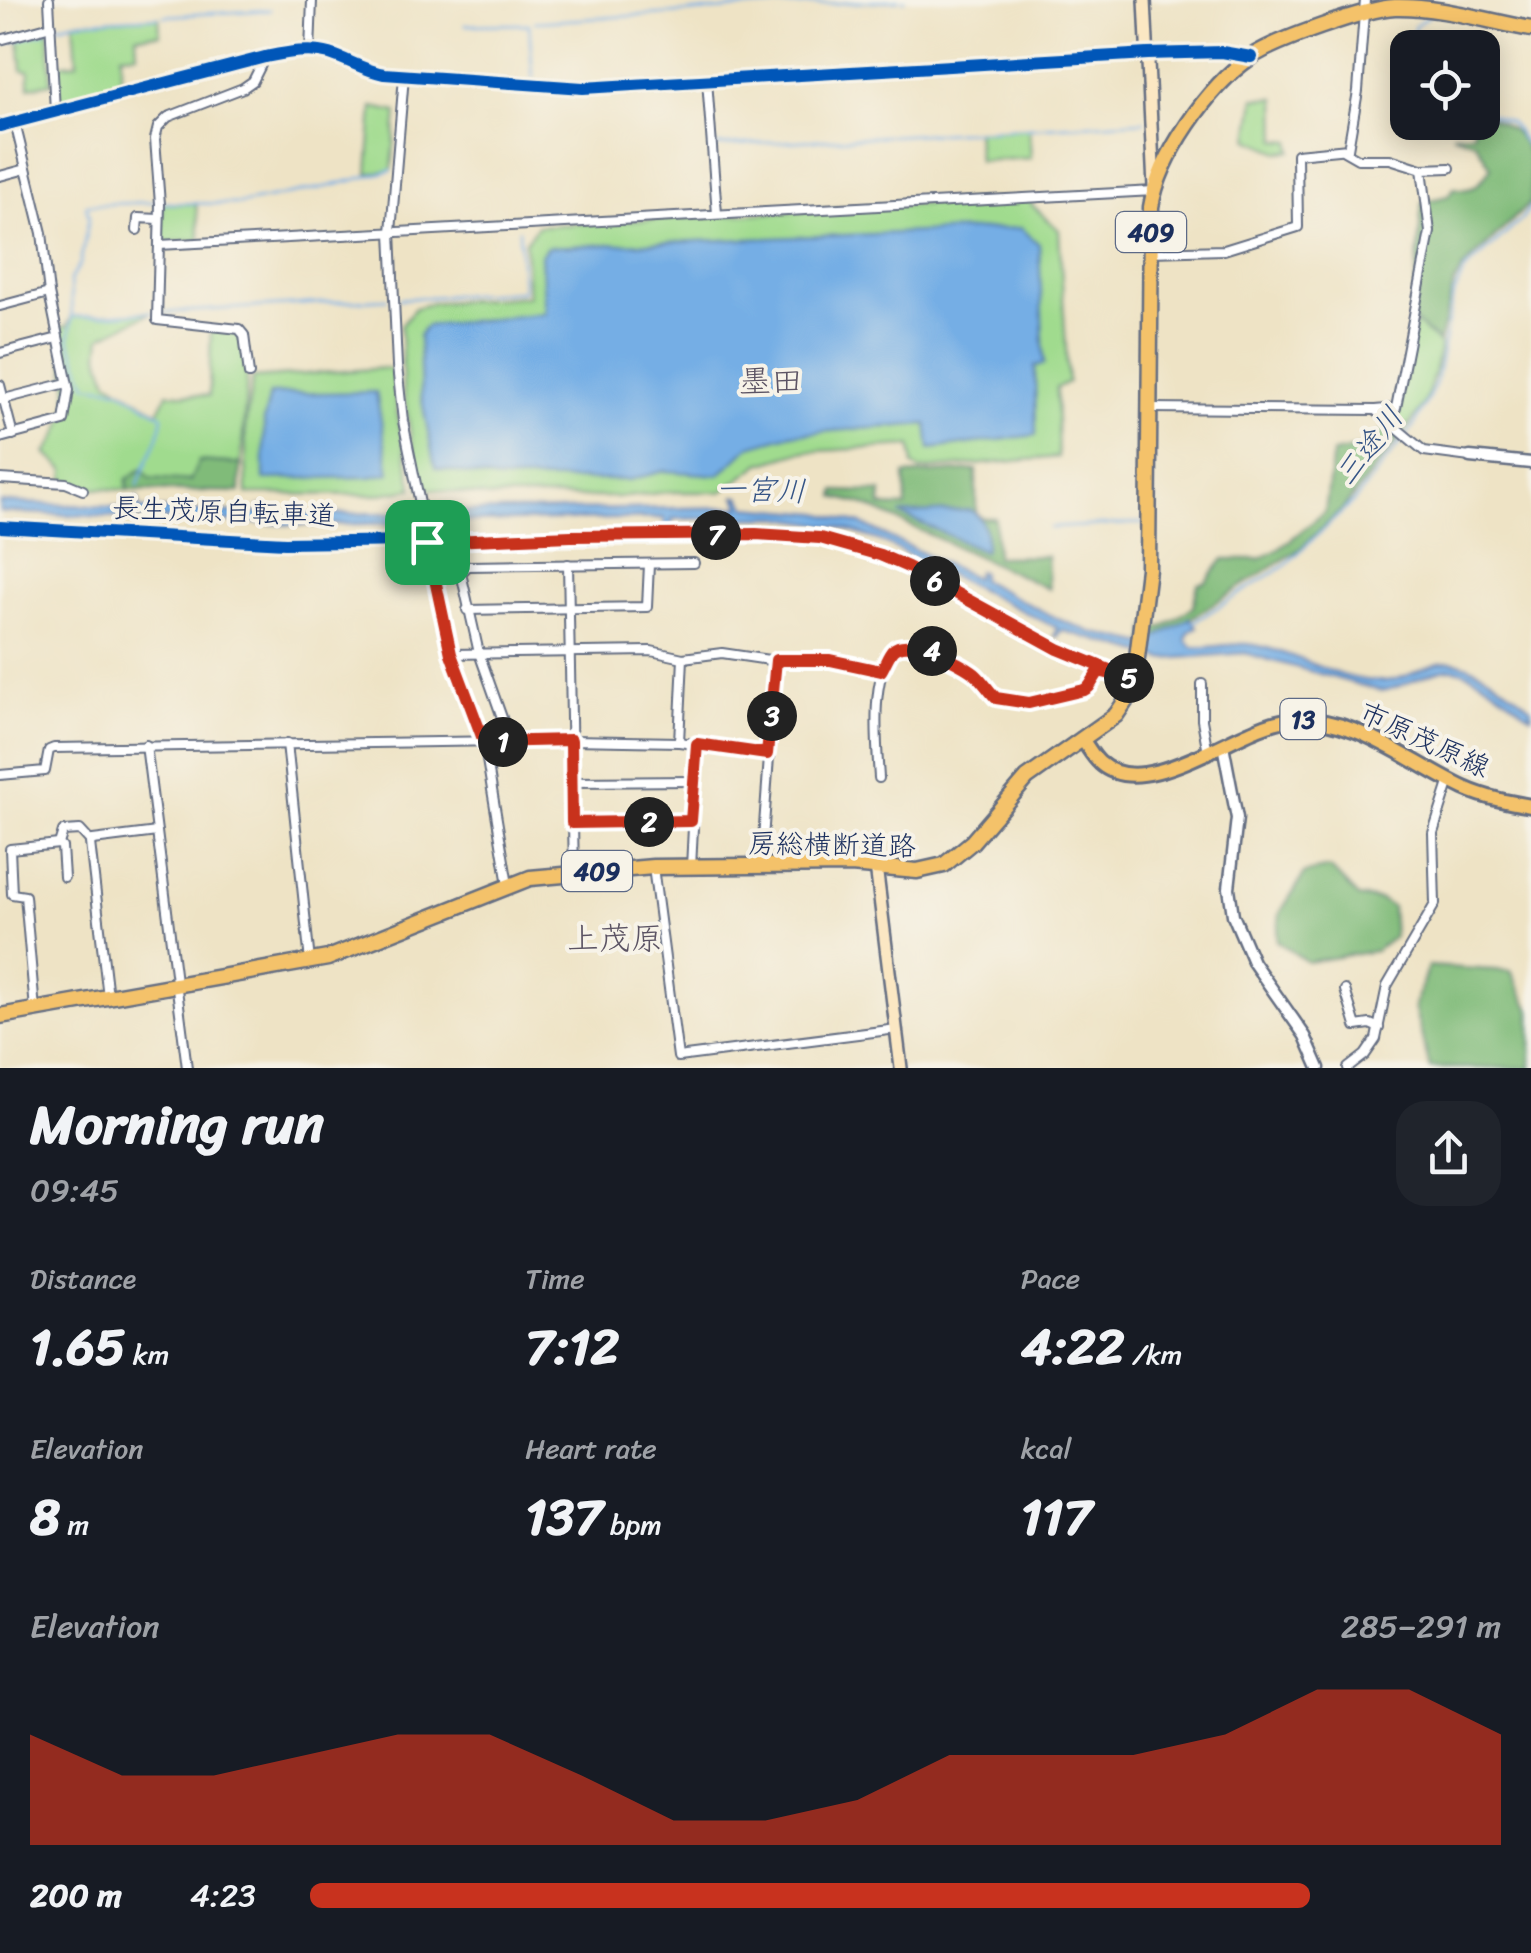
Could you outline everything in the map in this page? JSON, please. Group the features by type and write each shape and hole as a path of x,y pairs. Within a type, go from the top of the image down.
{"highway":[{"name":"房総横断道路","path":"0,1016 328,958 530,878 653,868 876,866 917,871 944,865 972,842 1028,778 1124,707 1134,680 1148,569 1150,252 1154,191 1162,168 1189,124 1210,95 1251,56 1364,6 1444,13 1531,29"}],"main road":[{"path":"1145,0 1154,191"},
{"name":"市原茂原線","path":"1082,738 1098,762 1119,773 1146,772 1208,753 1273,722 1328,722 1363,734 1484,796 1531,806"},
{"path":"876,866 901,1068"}],"street":[{"path":"50,0 55,111"},
{"path":"310,51 312,0"},
{"path":"1344,152 1348,149 1358,92 1364,6"},
{"path":"0,40 50,26"},
{"path":"0,126 265,57 310,51 327,53 363,70 404,76 583,88 1148,54 1222,52 1251,56"},
{"path":"249,374 240,329 157,320 160,218 155,139 158,127 181,111 248,84 265,57"},
{"path":"404,76 391,232 396,366 416,490 451,654 484,742 508,884"},
{"path":"707,80 716,214"},
{"path":"0,438 64,421 70,390 42,233 14,123"},
{"path":"1150,252 1224,250 1298,227 1297,154 1344,152 1358,159 1390,158 1422,169 1450,168"},
{"path":"0,176 26,169"},
{"path":"1150,408 1396,408 1430,232 1422,169"},
{"path":"159,246 1154,191"},
{"path":"137,230 138,218 160,218"},
{"path":"0,306 50,293"},
{"path":"0,353 58,338"},
{"path":"2,399 67,383"},
{"path":"0,385 14,435"},
{"path":"1375,410 1424,452 1531,464"},
{"path":"0,479 66,482 83,490"},
{"path":"511,742 466,610 461,573 468,566 694,563"},
{"path":"568,564 574,872"},
{"path":"466,610 647,607 649,564"},
{"path":"879,778 875,726 881,671 900,646 944,655 976,675 996,698 1029,703 1084,690 1099,671 1134,680"},
{"path":"451,654 651,651 683,658 722,654 830,660 881,671"},
{"path":"680,742 683,658"},
{"path":"761,867 776,660"},
{"path":"1202,684 1202,720 1208,753"},
{"path":"0,774 45,771 54,748 146,745 571,740 680,742 767,754"},
{"path":"286,743 310,962"},
{"path":"691,868 697,744"},
{"path":"146,745 187,1068"},
{"path":"1223,746 1236,818 1229,888 1233,915 1253,962 1306,1036 1318,1068"},
{"path":"572,782 694,780"},
{"path":"1348,1068 1372,1048 1387,986 1436,904 1433,832 1450,780"},
{"path":"572,823 691,821"},
{"path":"58,844 63,830 78,829 91,842 108,997"},
{"path":"91,842 157,832"},
{"path":"36,1010 25,896 12,894 10,848 58,844 62,847 64,877"},
{"path":"653,868 678,1057 896,1029"},
{"path":"1345,990 1356,1026 1370,1024 1379,1028"}],"green space":[{"path":"159,17 160,34 136,36 137,53 121,54 121,87 58,106 55,65 77,63 74,22"},
{"path":"49,29 51,83 29,87 29,71 22,70 19,37"},
{"path":"1255,98 1276,98 1277,140 1291,141 1292,151 1279,152 1249,139"},
{"path":"373,107 397,112 392,170 368,174"},
{"path":"1500,123 1511,129 1525,147 1531,202 1462,269 1454,284 1439,342 1412,320 1422,202 1448,196 1454,188 1472,188 1480,182 1491,167 1475,142 1469,140 1500,140"},
{"path":"1029,128 1031,158 978,161 976,131"},
{"path":"1029,198 1059,230 1068,382 1056,388 1058,457 920,470 913,466 911,446 800,452 760,464 722,492 626,497 491,497 420,488 403,390 401,325 415,308 432,303 528,296 525,242 538,226"},
{"path":"163,203 196,204 200,240 161,243"},
{"path":"152,312 101,337 99,354 108,381 158,412 168,393 209,396 211,328 242,331 247,378 241,464 199,462 190,481 127,479 127,490 84,488 64,480 65,470 46,453 57,437 67,407 59,328 67,326 72,317"},
{"path":"1415,322 1440,345 1424,403 1402,432 1381,411 1395,411"},
{"path":"386,368 393,371 413,489 374,495 247,494 245,426 253,378"},
{"path":"1386,427 1399,437 1343,509 1300,549 1145,644 1147,628 1163,627 1193,607 1198,584 1206,582 1224,559 1260,559 1279,549 1325,512 1333,453 1365,447"},
{"path":"199,461 241,464 240,492 127,490 127,479 142,469 150,478 190,481"},
{"path":"976,470 976,513 981,518 995,518 996,557 1047,556 1049,589 862,504 835,497 836,491 881,492 881,506 906,507 905,475"},
{"path":"1330,868 1358,897 1381,900 1392,907 1394,937 1375,951 1307,962 1277,941 1280,913 1305,873"},
{"path":"1428,966 1511,971 1531,1012 1531,1068 1430,1068 1414,1007"}],"water":[{"path":"1021,228 1039,244 1044,364 1035,366 1036,435 930,449 927,424 792,434 750,446 719,475 664,471 629,480 498,480 435,468 421,395 419,335 426,326 545,313 541,255 547,247"},
{"path":"376,392 390,473 370,477 264,479 264,420 270,394"},
{"name":"一宮川","path":"736,496 747,507 819,513 861,524 975,578 977,571 981,572 981,580 1091,632 1145,644 1190,618 1197,627 1186,639 1192,647 1264,647 1368,680 1395,680 1441,663 1459,663 1506,688 1531,707 1531,716 1492,686 1458,670 1440,670 1381,691 1245,653 1163,659 1061,630 1057,637 1057,628 878,540 838,527 778,517 672,519 672,528 666,528 664,518 305,525 0,512 0,502 135,508 135,498 139,509 259,514 259,507 265,506 266,514 275,515 741,507"},
{"path":"971,510 984,529 984,551 900,514"}],"waterway":[{"path":"729,9 899,0"},
{"path":"164,16 270,10"},
{"path":"535,22 726,10"},
{"name":"三途川","path":"1414,30 1430,14"},
{"path":"58,26 159,17"},
{"path":"465,25 529,24 533,79"},
{"path":"0,45 46,32"},
{"name":"三途川","path":"1500,118 1510,122 1531,152"},
{"path":"890,136 1144,121"},
{"path":"715,146 887,136"},
{"path":"163,203 240,204 392,170"},
{"path":"138,485 163,416 119,389 87,385 69,340 70,280 80,264 89,218 86,205 155,202"},
{"name":"三途川","path":"1192,623 1284,566 1354,501 1415,424 1435,385 1453,297 1464,271 1520,221 1531,206"},
{"path":"400,299 523,291 519,230"},
{"path":"159,313 387,299"},
{"path":"74,317 152,312"},
{"path":"1050,528 1143,523"}],"cycle path":[{"path":"0,126 265,57 306,51 330,54 384,74 583,88 1148,54 1222,52 1251,57"},
{"name":"長生茂原自転車道","path":"0,527 285,543 804,535 838,542 903,566 1056,648 1134,680"}],"district":[{"name":"墨田","path":"771,381"},
{"name":"上茂原","path":"615,938"}],"route":[{"path":"756,534 804,535 852,544 908,567 1058,649 1134,680 1103,670 1084,690 1029,703 996,698 976,675 944,655 920,648 894,649 881,671 830,660 776,660 767,754 697,744 691,821 572,823 571,740 484,742 451,654 427,542 756,534"}]}
